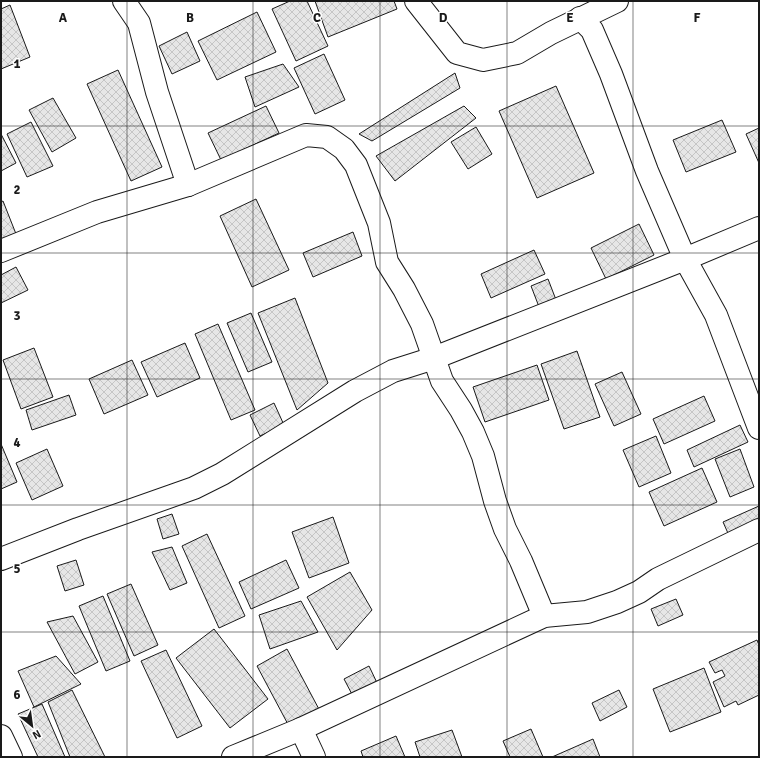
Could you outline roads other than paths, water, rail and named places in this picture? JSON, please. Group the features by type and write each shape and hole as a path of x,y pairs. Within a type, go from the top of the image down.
{"street":[{"path":"124,1 138,23 157,92 188,185"},
{"path":"416,1 457,53 483,60 517,53 551,33 617,1"},
{"path":"580,18 592,30 612,74 647,171 685,259 716,315 759,428"},
{"path":"1,251 97,212 188,185 306,135 327,137 344,148 356,165 379,223 387,262 404,289 422,324 442,381 473,432 484,456 495,501 505,529 521,561 544,616"},
{"path":"1,559 78,529 194,488 222,474 355,391 393,371 434,358 685,259 759,228"},
{"path":"233,757 301,729 544,616 587,612 617,602 639,592 658,578 759,530"},
{"path":"301,729 314,757"},
{"path":"1,737 12,757"}]}
